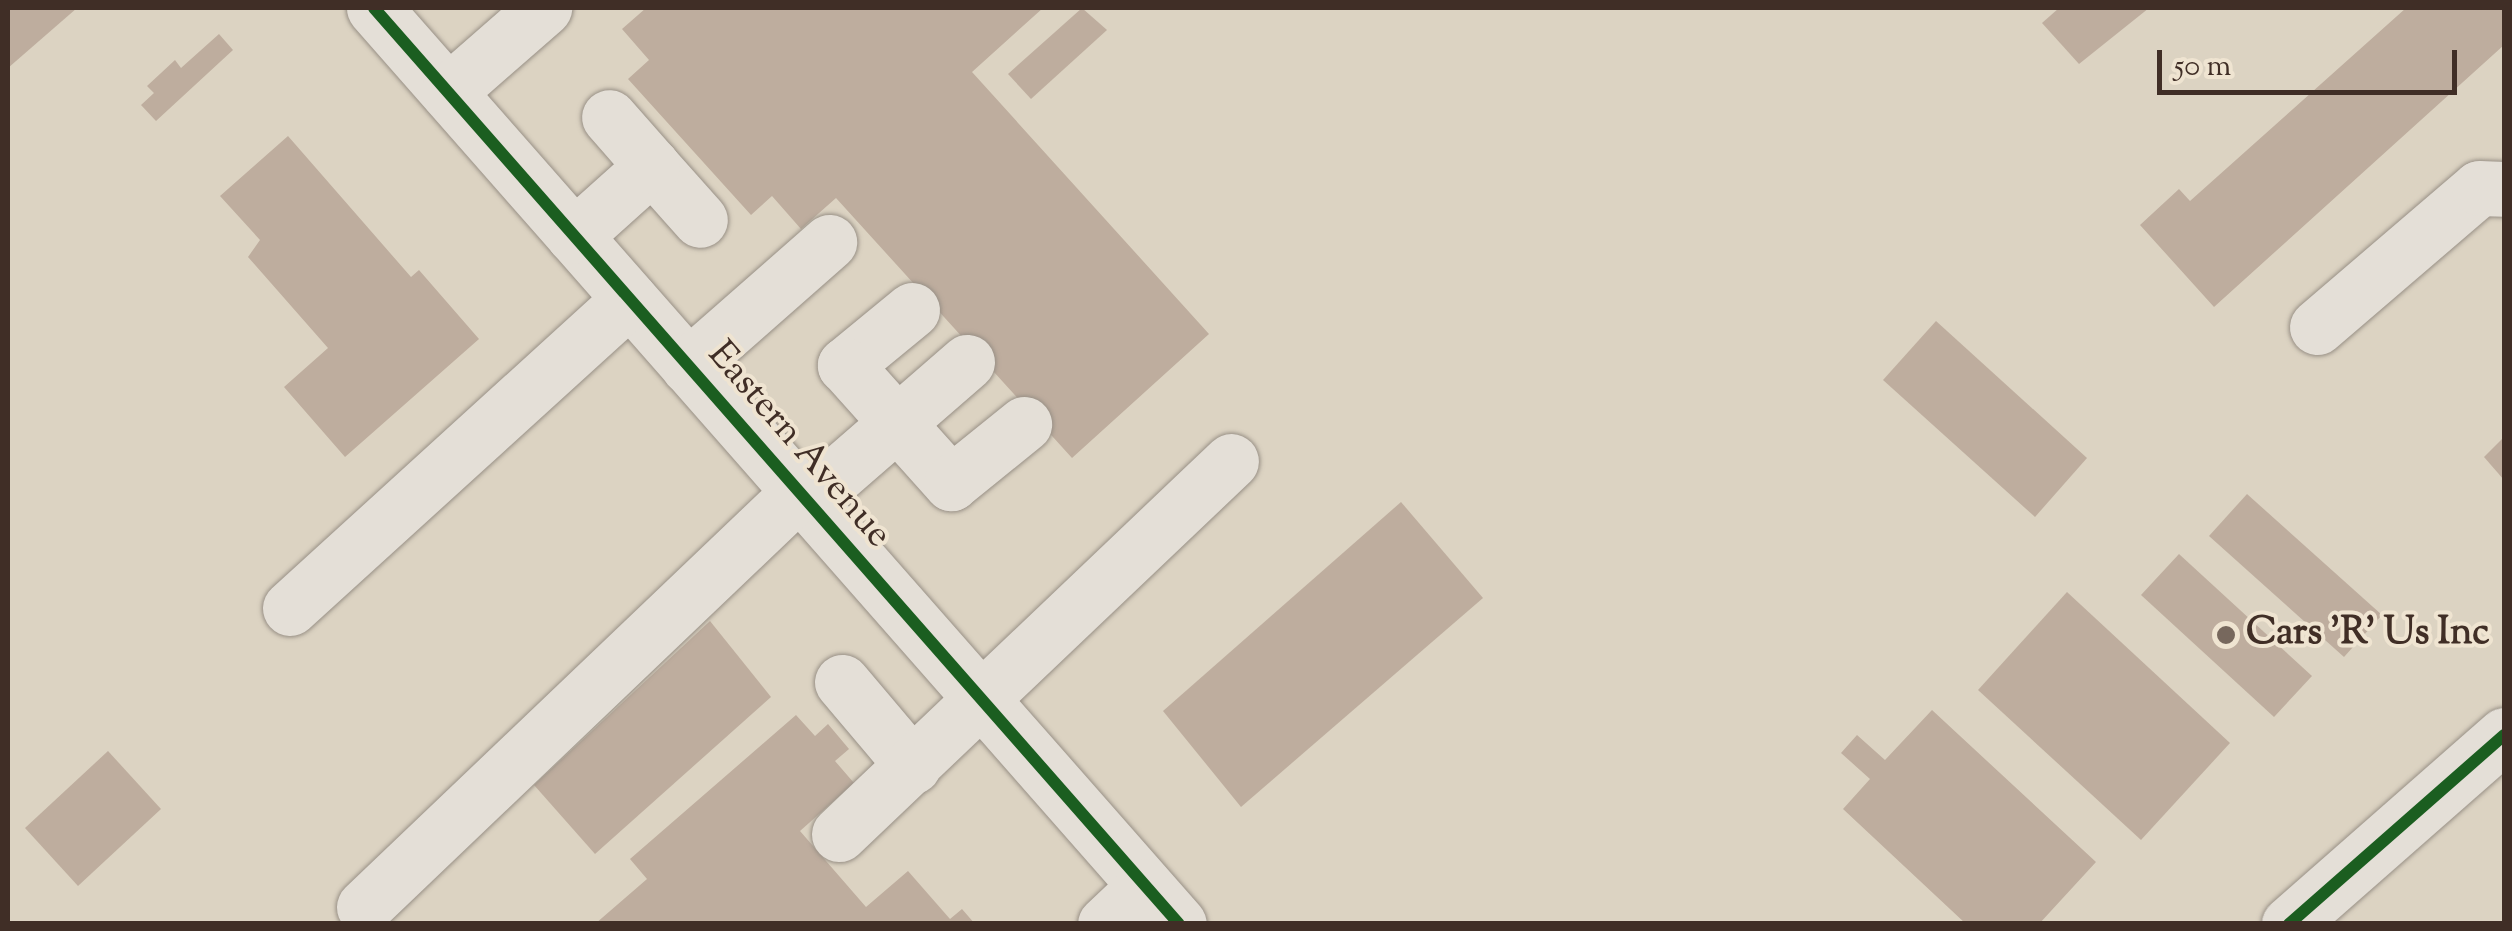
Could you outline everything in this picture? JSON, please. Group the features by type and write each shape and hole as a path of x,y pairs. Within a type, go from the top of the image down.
{"street":[{"name":"Eastern Avenue","path":"374,8 1162,904"},
{"path":"448,92 544,8"},
{"path":"610,116 700,220"},
{"path":"574,236 652,166"},
{"path":"2317,327 2479,188 2504,189"},
{"path":"688,366 829,242"},
{"path":"290,608 630,299"},
{"path":"912,310 846,365 951,484 1024,424"},
{"path":"364,907 803,497 967,362"},
{"path":"839,834 983,702 1232,461"},
{"path":"842,682 913,766"},
{"path":"2289,924 2504,735"},
{"path":"1105,924 1162,904"}],"building":[{"path":"8,8 77,8 8,68"},
{"path":"646,8 1043,8 972,72 1209,334 1072,458 836,198 801,229 772,196 751,215 628,79 649,60 622,29"},
{"path":"1082,8 1107,30 1031,99 1008,74"},
{"path":"2059,8 2149,8 2079,64 2042,23"},
{"path":"2406,8 2504,8 2504,45 2214,307 2140,225 2179,189 2190,201"},
{"path":"219,34 233,50 156,121 141,105 154,93 147,86 175,60 181,68"},
{"path":"288,136 411,277 419,270 479,339 345,457 284,387 328,348 248,257 260,240 220,196"},
{"path":"1936,321 2087,458 2035,517 1883,380"},
{"path":"2504,437 2504,480 2484,457"},
{"path":"2247,494 2382,615 2344,657 2209,536"},
{"path":"1401,502 1483,598 1241,807 1163,711"},
{"name":"Cars 'R' Us Inc","path":"2179,554 2312,676 2274,717 2141,595"},
{"path":"2067,592 2230,743 2141,840 1978,690"},
{"path":"710,621 771,697 595,854 534,785"},
{"path":"1932,710 2096,862 2039,924 1966,924 1843,809 1870,779 1841,753 1857,735 1885,760"},
{"path":"796,715 815,736 828,724 849,749 835,761 854,783 800,831 866,907 908,871 950,919 962,909 975,924 595,924 647,879 630,859"},
{"path":"108,751 161,809 78,886 25,828"}],"cycle path":[{"path":"374,8 1179,924"},
{"path":"2289,924 2504,735"}],"place":[{"name":"Cars 'R' Us Inc","path":"2226,635"}]}
